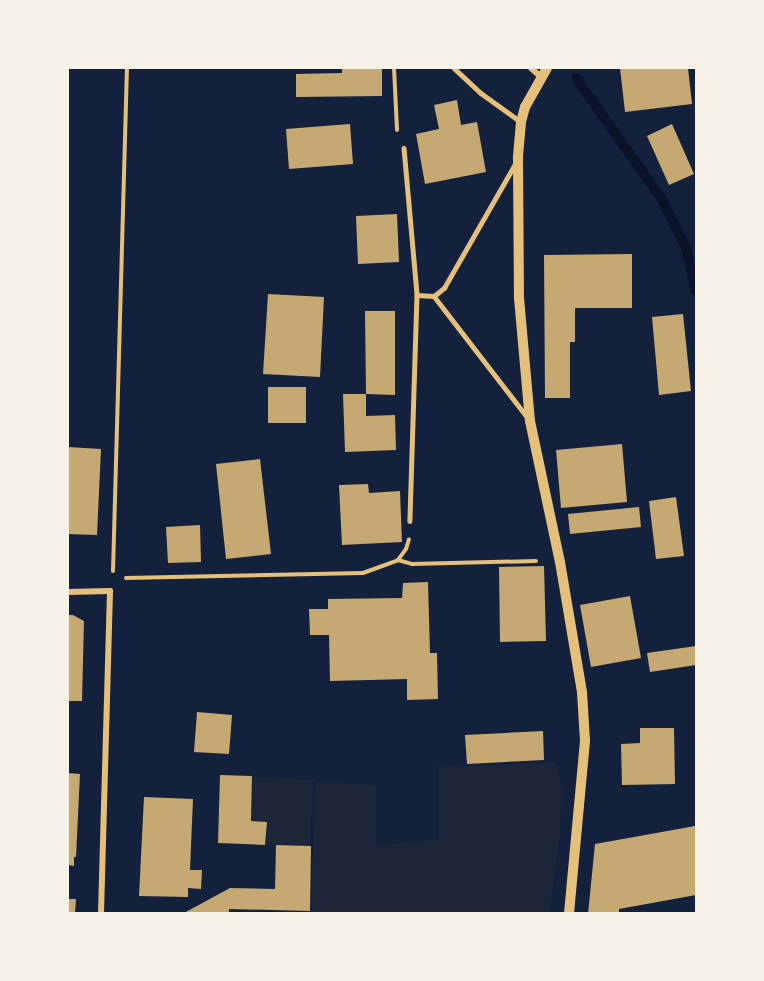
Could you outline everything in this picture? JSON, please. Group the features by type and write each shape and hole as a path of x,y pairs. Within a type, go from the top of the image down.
{"street":[{"path":"531,68 544,72 525,107 521,122 518,159 519,298 530,421 560,562 582,692 585,741 569,914"},
{"path":"68,592 110,591 101,914"}],"lane":[{"path":"454,68 481,93 521,122"},
{"path":"404,148 417,295 410,520"},
{"path":"417,295 434,296 444,288 518,159"},
{"path":"434,296 530,421"}],"path":[{"path":"110,591 113,579 127,68"},
{"path":"394,68 398,139 404,148"},
{"path":"113,579 363,573 398,560 406,549 410,520"},
{"path":"398,560 412,564 560,562"}],"shaded area":[{"path":"556,762 561,787 560,834 549,913 311,913 316,782 376,785 376,846 439,839 439,765 467,767"},
{"path":"253,777 312,780 310,845 267,844 267,821 252,821"}],"building":[{"path":"342,68 382,68 382,96 296,97 296,74 342,73"},
{"path":"620,68 688,68 692,104 625,112"},
{"path":"457,100 461,125 477,122 486,172 425,184 416,134 439,129 434,105"},
{"path":"350,124 353,164 289,169 286,129"},
{"path":"672,124 694,174 669,185 647,136"},
{"path":"397,214 399,262 358,264 356,216"},
{"path":"632,254 632,308 575,308 575,342 570,342 570,398 545,398 544,255"},
{"path":"268,294 324,297 320,377 263,374"},
{"path":"365,311 395,311 395,395 366,394"},
{"path":"683,314 691,391 659,395 652,317"},
{"path":"268,387 306,387 306,423 268,423"},
{"path":"343,394 366,394 366,416 395,415 396,450 345,452"},
{"path":"622,444 627,502 561,508 556,450"},
{"path":"68,447 101,449 97,535 68,534"},
{"path":"260,459 271,554 226,559 216,464"},
{"path":"368,484 369,493 400,491 402,542 342,545 339,485"},
{"path":"676,497 684,556 656,559 649,501"},
{"path":"639,507 641,527 570,534 568,514"},
{"path":"200,525 201,562 168,563 166,527"},
{"path":"544,566 546,641 500,642 499,567"},
{"path":"428,582 430,653 437,653 438,699 407,700 407,679 330,681 329,635 310,635 309,609 328,609 328,599 402,598 403,583"},
{"path":"630,596 641,658 591,667 580,605"},
{"path":"68,615 84,621 82,701 68,701"},
{"path":"696,646 696,665 650,672 647,653"},
{"path":"197,712 232,715 229,754 194,752"},
{"path":"640,728 674,728 675,784 622,785 621,744 640,743"},
{"path":"543,731 544,760 467,764 465,735"},
{"path":"68,773 80,774 74,866 68,865"},
{"path":"220,775 252,776 251,821 267,822 265,845 218,843"},
{"path":"144,797 193,799 190,870 202,870 201,889 188,888 188,897 139,896"},
{"path":"695,826 696,895 619,909 619,914 588,914 595,844"},
{"path":"276,845 311,846 310,911 229,909 229,914 182,914 230,888 275,889"},
{"path":"68,899 76,899 75,914 68,914"}],"waterway":[{"path":"576,78 661,198 686,248 696,291"}]}
